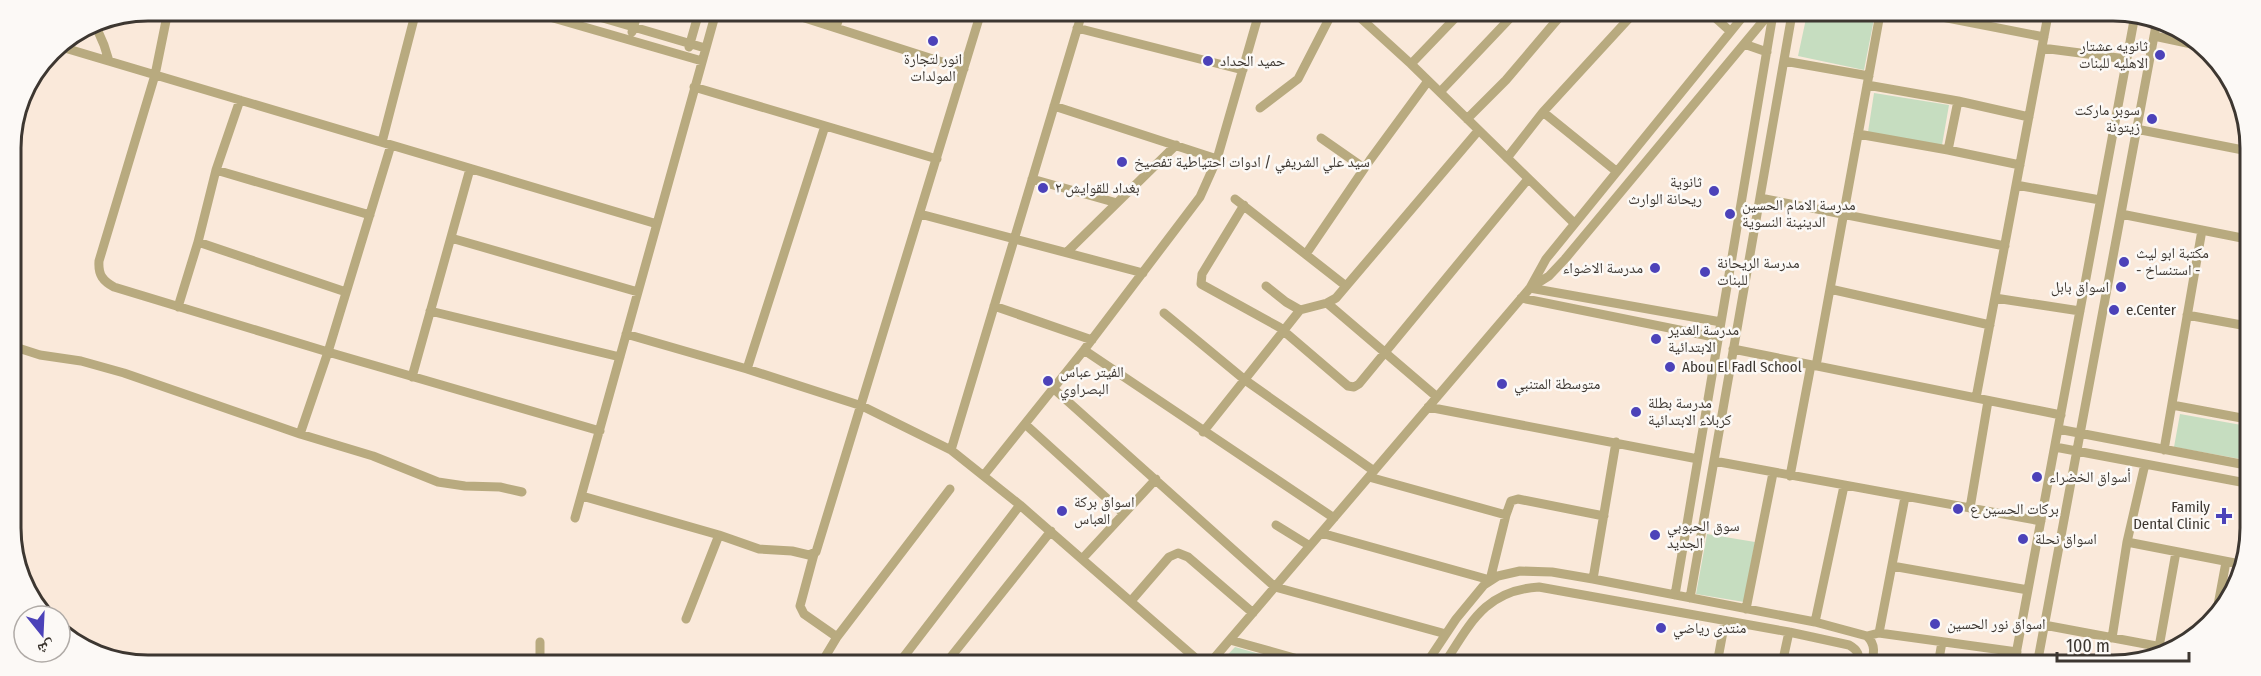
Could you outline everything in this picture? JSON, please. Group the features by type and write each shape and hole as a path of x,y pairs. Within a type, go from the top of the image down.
{"street":[{"path":"166,21 155,75 99,261 98,270 101,277 114,287 178,307 600,431"},
{"path":"300,434 370,215 414,21"},
{"path":"569,21 702,61"},
{"path":"611,21 705,48"},
{"path":"630,40 635,21"},
{"path":"686,56 696,21"},
{"path":"575,518 713,21"},
{"path":"816,21 964,69"},
{"path":"836,27 838,21"},
{"path":"837,637 804,614 801,609 801,600 978,21"},
{"path":"951,450 1079,21"},
{"path":"984,475 1054,389 1200,197 1217,159 1257,21"},
{"path":"1260,108 1298,79 1328,21"},
{"path":"1411,64 1452,21"},
{"path":"1440,92 1507,21"},
{"path":"1467,119 1506,80 1556,21"},
{"path":"1507,158 1543,112 1627,21"},
{"path":"1718,21 1730,32"},
{"path":"1217,655 1530,288 1546,259 1739,21"},
{"path":"1530,288 1549,276 1565,260 1762,21"},
{"path":"1675,595 1772,21"},
{"path":"1690,598 1791,21"},
{"path":"1790,476 1830,289 1879,21"},
{"path":"1961,21 2044,38"},
{"path":"1976,398 2047,21"},
{"path":"2016,655 2133,22"},
{"path":"1366,23 1440,92 1574,224"},
{"path":"1077,28 1243,70"},
{"path":"2039,655 2155,29"},
{"path":"98,32 109,61"},
{"path":"2154,36 2183,42"},
{"path":"1770,37 1787,39"},
{"path":"1744,44 1767,52"},
{"path":"2042,48 2126,59"},
{"path":"68,49 657,224"},
{"path":"1784,61 2029,117"},
{"path":"1306,254 1364,168 1428,81"},
{"path":"694,87 937,159"},
{"path":"178,307 198,242 216,170 240,100"},
{"path":"1948,150 1958,101"},
{"path":"1054,106 1217,159"},
{"path":"1543,112 1616,171"},
{"path":"747,369 825,126"},
{"path":"2136,129 2240,149"},
{"path":"1203,432 1300,310 1327,303 1336,298 1478,131"},
{"path":"1858,134 2020,165"},
{"path":"1322,138 1364,168"},
{"path":"1066,252 1176,146"},
{"path":"412,376 470,169"},
{"path":"216,170 370,215"},
{"path":"1244,205 1200,281 1204,287 1284,331 1350,387 1359,384 1385,354 1528,179"},
{"path":"1032,180 1117,203"},
{"path":"2016,185 2100,200"},
{"path":"1760,198 2005,246"},
{"path":"1235,199 1346,286"},
{"path":"920,214 1143,273"},
{"path":"2121,214 2240,238"},
{"path":"2164,450 2202,230"},
{"path":"451,238 638,292"},
{"path":"198,242 346,292"},
{"path":"1266,286 1300,310"},
{"path":"1530,288 1721,322"},
{"path":"1830,289 1990,325"},
{"path":"1521,298 1719,338"},
{"path":"1995,298 2080,311"},
{"path":"1327,303 1437,397"},
{"path":"994,306 1092,340"},
{"path":"430,311 620,357"},
{"path":"1164,314 1245,380 1371,474 1506,515"},
{"path":"2187,315 2240,325"},
{"path":"626,334 747,369 862,406 951,450 1051,531 1192,655"},
{"path":"21,349 110,369 362,453 438,482 465,486 500,487 522,492"},
{"path":"1733,349 2061,416"},
{"path":"1084,350 1334,518"},
{"path":"1054,389 1275,587 1446,634"},
{"path":"1970,508 1988,401"},
{"path":"2172,405 2240,418"},
{"path":"1428,407 1698,459"},
{"path":"1025,424 1123,513"},
{"path":"2058,429 2240,464"},
{"path":"1593,579 1616,442"},
{"path":"2055,447 2240,482"},
{"path":"1714,462 2041,521"},
{"path":"2112,638 2127,542 2145,464"},
{"path":"1746,609 1773,473"},
{"path":"1082,558 1156,479"},
{"path":"1815,622 1844,486"},
{"path":"826,655 837,637 950,489"},
{"path":"582,496 719,535 759,549 814,554"},
{"path":"1879,633 1905,497"},
{"path":"1490,580 1509,504 1518,499 1604,516"},
{"path":"905,655 1020,505"},
{"path":"1276,525 1310,546"},
{"path":"952,655 1051,531"},
{"path":"1321,533 1490,580"},
{"path":"686,620 719,535"},
{"path":"2127,542 2235,563"},
{"path":"2163,644 2176,552"},
{"path":"1131,601 1169,557 1178,553 1188,557 1253,613"},
{"path":"2219,599 2226,562"},
{"path":"1892,566 2028,590"},
{"path":"1432,655 1468,603 1490,580 1520,571 1552,572 1593,579 1815,622 1868,636 1879,633 2017,652"},
{"path":"1618,600 1621,585"},
{"path":"1450,655 1481,609 1514,591 1539,587 1788,632 1849,645 1857,649"},
{"path":"1719,655 1725,621"},
{"path":"2044,625 2158,646"},
{"path":"1784,655 1788,632"},
{"path":"1857,655 1857,649 1868,636"},
{"path":"1868,636 1873,642 1874,655"},
{"path":"1230,640 1283,655"},
{"path":"540,642 540,655"},
{"path":"1940,655 1942,642"}],"green space":[{"path":"1806,21 1874,21 1864,70 1798,56"},
{"path":"1874,93 1949,105 1942,145 1868,132"},
{"path":"2180,414 2240,425 2240,459 2174,447"},
{"path":"1707,534 1755,542 1744,602 1696,594"},
{"path":"1235,647 1264,655 1228,655"}],"place":[{"name":"انور لتجارة المولدات","path":"933,41"},
{"name":"ثانويه عشتار الاهليه للبنات","path":"2160,55"},
{"name":"حميد الحداد","path":"1208,61"},
{"name":"سوبر ماركت زيتونة","path":"2152,119"},
{"name":"سيد علي الشريفي / ادوات احتياطية تفصيخ","path":"1122,162"},
{"name":"بغداد للقوايش ٢","path":"1043,188"},
{"name":"ثانوية ريحانة الوارث","path":"1714,191"},
{"name":"مدرسة الامام الحسين الدينينة النسوية","path":"1730,214"},
{"name":"مكتبة ابو ليث - استنساخ -","path":"2124,262"},
{"name":"مدرسة الاضواء","path":"1655,268"},
{"name":"مدرسة الريحانة للبنات","path":"1705,272"},
{"name":"اسواق بابل","path":"2121,287"},
{"name":"e.Center","path":"2114,310"},
{"name":"مدرسة الغدير الابتدائية","path":"1656,339"},
{"name":"Abou El Fadl School","path":"1670,367"},
{"name":"الفيتر عباس البصراوي","path":"1048,381"},
{"name":"متوسطة المتنبي","path":"1502,384"},
{"name":"مدرسة بطلة كربلاء الابتدائية","path":"1636,412"},
{"name":"أسواق الخضراء","path":"2037,477"},
{"name":"بركات الحسين ع","path":"1958,509"},
{"name":"اسواق بركة العباس","path":"1062,511"},
{"name":"Family Dental Clinic","path":"2224,516"},
{"name":"سوق الحبوبي الجديد","path":"1655,535"},
{"name":"اسواق نحلة","path":"2023,539"},
{"name":"اسواق نور الحسين","path":"1935,624"},
{"name":"منتدى رياضي","path":"1661,628"}]}
